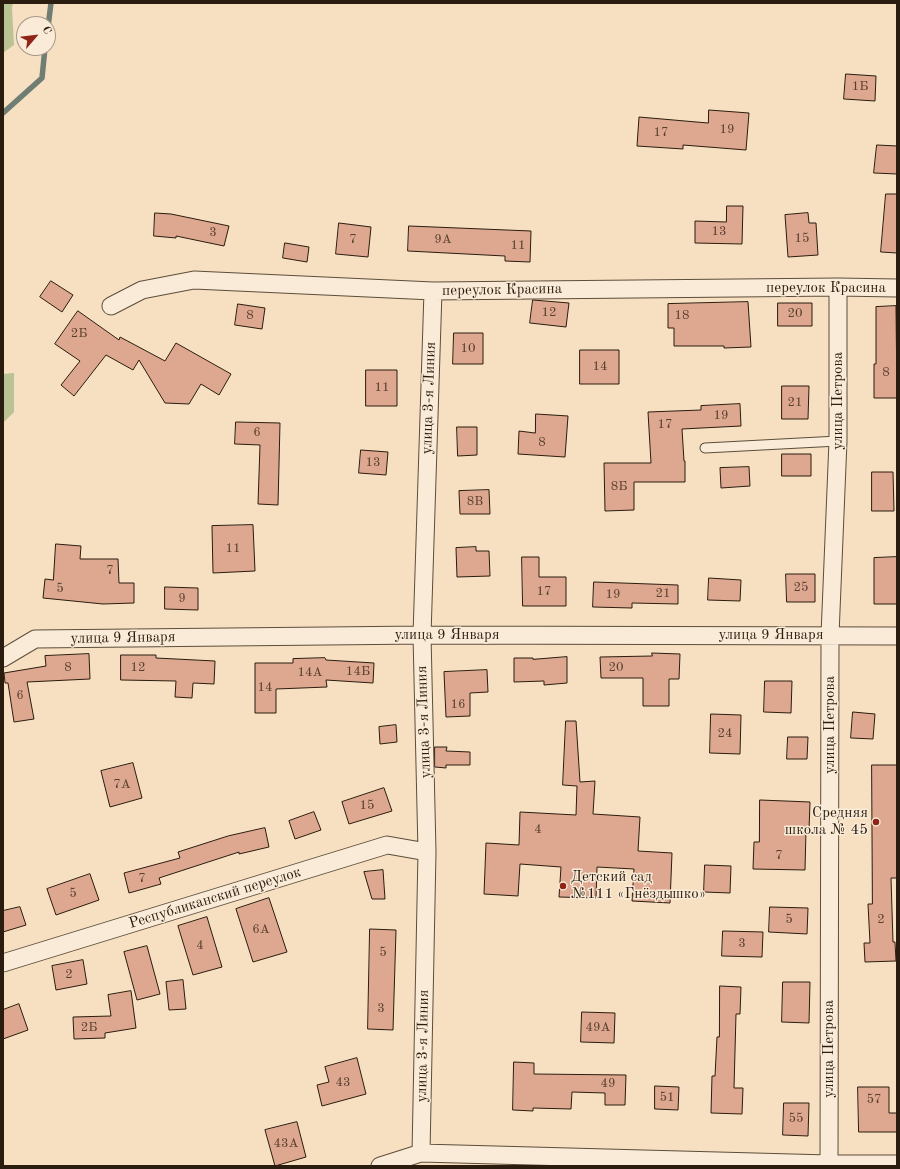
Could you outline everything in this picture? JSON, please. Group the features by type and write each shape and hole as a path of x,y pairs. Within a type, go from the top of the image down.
{"street":[{"name":"переулок Красина","path":"111,306 142,290 194,280 433,291 838,287 897,288"},
{"name":"улица Петрова","path":"829,1164 830,634 838,441 838,287"},
{"name":"улица 3-я Линия","path":"421,1153 427,852 422,635 433,291"},
{"name":"улица 9 Января","path":"3,658 35,639 422,635 830,634 897,636"},
{"name":"Республиканский переулок","path":"3,963 387,845 427,852"},
{"path":"380,1166 421,1153 829,1164 897,1164"}],"lane":[{"path":"705,448 838,441"}],"green space":[{"path":"3,3 13,3 14,45 3,53"},
{"path":"14,373 14,412 3,423 3,374"}],"building":[{"path":"846,74 876,76 875,101 844,99"},
{"path":"709,110 749,113 746,150 683,145 683,149 637,146 639,117 708,123"},
{"path":"877,145 897,146 897,174 874,173"},
{"path":"886,194 897,194 897,253 881,252"},
{"path":"727,206 743,206 742,244 695,243 695,221 726,222"},
{"path":"155,213 171,214 229,226 224,246 176,236 176,238 154,236"},
{"path":"808,213 809,223 816,223 818,255 788,257 785,215"},
{"path":"339,223 371,227 368,257 336,254"},
{"path":"409,226 531,231 530,262 505,261 505,256 408,251"},
{"path":"285,243 309,247 307,262 283,258"},
{"path":"51,281 73,295 62,312 40,297"},
{"path":"533,300 569,303 566,327 530,323"},
{"path":"748,302 751,347 724,348 724,346 674,346 674,328 668,328 668,304"},
{"path":"778,303 812,303 812,326 778,326"},
{"path":"238,304 265,308 262,329 235,325"},
{"path":"896,306 897,398 874,398 874,364 876,364 876,307"},
{"path":"78,311 119,340 120,337 165,361 176,343 231,374 219,395 201,384 189,404 165,403 139,360 133,370 106,355 74,396 61,385 80,361 55,344"},
{"path":"454,333 483,333 483,364 453,364"},
{"path":"580,350 619,350 619,384 580,384"},
{"path":"366,370 397,370 397,406 366,406"},
{"path":"782,386 809,386 808,419 782,419"},
{"path":"740,404 741,426 682,429 685,482 634,482 634,510 605,511 604,463 651,463 648,412 701,410 701,406"},
{"path":"536,414 568,416 565,457 518,454 519,431 535,433"},
{"path":"236,422 280,423 278,505 258,504 260,445 235,444"},
{"path":"457,427 477,427 477,455 458,456"},
{"path":"361,450 388,452 386,475 359,473"},
{"path":"782,454 811,454 811,476 782,476"},
{"path":"749,467 750,486 721,488 720,468"},
{"path":"872,472 893,472 894,511 872,511"},
{"path":"489,490 490,514 460,514 459,491"},
{"path":"253,525 255,571 213,573 212,526"},
{"path":"56,544 81,546 80,559 118,559 119,583 134,583 134,603 103,604 43,598 45,579 53,580"},
{"path":"476,547 476,551 489,551 490,576 457,577 456,548"},
{"path":"522,557 539,557 539,577 566,577 566,606 523,606"},
{"path":"897,557 897,604 874,604 874,558"},
{"path":"786,574 815,574 815,602 787,602"},
{"path":"709,578 741,580 740,601 708,600"},
{"path":"594,582 678,585 678,604 632,603 632,608 593,607"},
{"path":"165,587 198,588 198,610 165,609"},
{"path":"652,653 680,654 679,679 669,679 669,706 643,706 643,678 601,678 600,657 652,656"},
{"path":"89,654 90,679 27,682 34,719 14,722 8,683 5,683 4,673 46,666 45,656"},
{"path":"121,655 156,655 156,658 215,661 214,684 193,683 192,698 175,697 176,681 121,680"},
{"path":"567,657 567,683 544,685 544,681 514,682 514,658 533,659"},
{"path":"325,658 326,660 374,663 373,683 326,680 327,687 276,689 276,713 255,713 255,663 293,663 293,659"},
{"path":"487,670 488,692 470,693 470,716 446,717 444,672"},
{"path":"765,681 792,681 791,713 764,712"},
{"path":"853,712 875,714 873,739 851,738"},
{"path":"711,714 741,715 740,754 710,753"},
{"path":"566,721 576,721 580,782 595,781 593,814 640,817 638,851 672,853 670,903 632,901 634,869 597,867 596,898 559,897 561,867 520,864 518,896 484,894 486,843 519,845 520,812 576,815 577,786 563,785"},
{"path":"396,725 397,742 380,744 379,727"},
{"path":"788,737 808,737 807,759 787,759"},
{"path":"435,747 447,747 446,751 470,752 470,765 446,765 446,768 435,767"},
{"path":"133,763 142,798 110,807 101,771"},
{"path":"872,765 897,765 897,878 891,878 893,942 895,942 896,961 865,962 864,943 870,943 868,904 872,904"},
{"path":"384,788 392,811 349,824 342,802"},
{"path":"760,800 810,802 809,830 806,830 805,870 753,869 754,842 759,842"},
{"path":"314,812 321,830 295,839 289,821"},
{"path":"265,828 269,847 239,854 239,852 159,878 161,884 129,893 124,873 180,858 178,852 228,836"},
{"path":"705,865 731,866 730,893 704,892"},
{"path":"383,870 385,899 372,899 364,872"},
{"path":"90,874 99,900 56,915 47,889"},
{"path":"269,898 287,952 253,962 236,909"},
{"path":"20,907 26,925 3,932 3,911"},
{"path":"770,907 808,908 807,934 769,932"},
{"path":"207,917 222,967 193,975 178,926"},
{"path":"370,929 396,930 393,1030 368,1029"},
{"path":"723,931 763,932 762,957 722,956"},
{"path":"147,946 160,994 137,1000 124,952"},
{"path":"83,960 87,984 56,990 52,966"},
{"path":"183,980 186,1009 169,1010 166,982"},
{"path":"783,982 810,982 809,1023 782,1022"},
{"path":"720,986 741,987 740,1014 736,1014 734,1088 743,1088 742,1114 711,1113 712,1076 715,1076 717,1037 719,1037"},
{"path":"131,991 136,1028 105,1033 105,1038 74,1039 73,1017 111,1016 108,995"},
{"path":"19,1004 28,1030 3,1039 3,1010"},
{"path":"582,1012 615,1013 614,1043 581,1042"},
{"path":"357,1058 366,1094 322,1106 317,1085 329,1082 325,1067"},
{"path":"514,1062 534,1063 534,1074 626,1075 625,1105 605,1105 605,1093 572,1092 571,1109 533,1108 533,1111 513,1110"},
{"path":"655,1086 679,1087 678,1110 655,1109"},
{"path":"858,1087 889,1087 889,1113 897,1113 897,1132 859,1132"},
{"path":"784,1103 809,1103 808,1136 783,1135"},
{"path":"297,1122 306,1157 275,1166 265,1130"}],"waterway":[{"path":"49,16 51,3"},
{"path":"3,113 42,78 44,56"}],"place":[{"name":"Средняя школа № 45","path":"876,822"},
{"name":"Детский сад №111 «Гнёздышко»","path":"563,886"}]}
